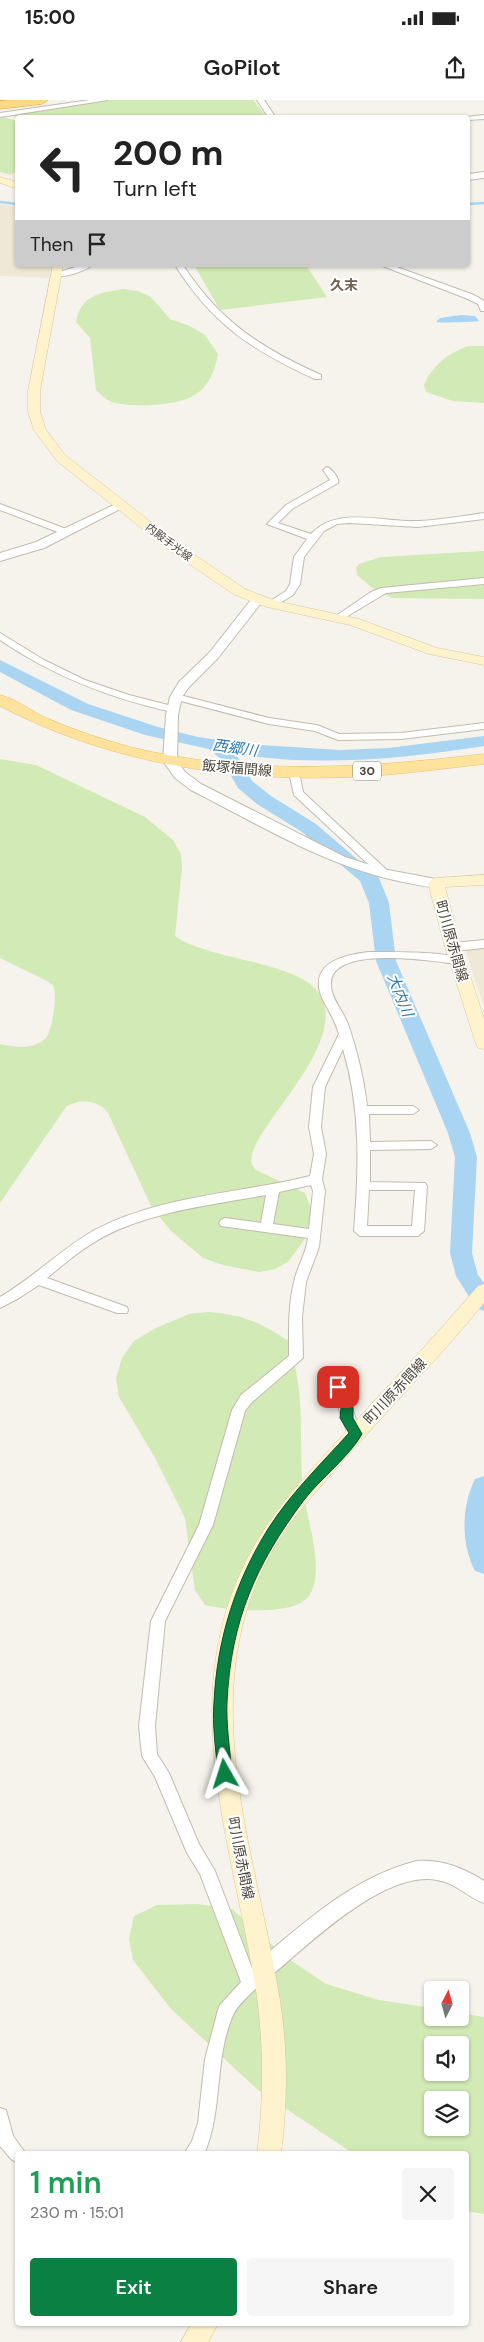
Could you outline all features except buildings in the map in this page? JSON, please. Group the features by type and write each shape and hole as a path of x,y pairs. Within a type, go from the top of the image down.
{"highway":[{"path":"0,101 5,100"},
{"path":"0,105 42,100"}],"main road":[{"path":"0,180 15,185"},
{"name":"内殿手光線","path":"57,269 34,391 34,412 40,430 61,458 178,550 240,592 257,600 272,604 338,618 434,651 484,661"},
{"name":"飯塚福間線","path":"0,700 37,719 90,740 169,753 224,768 294,772 384,770 484,759"},
{"name":"町川原赤間線","path":"484,880 436,883 455,954 484,1044"},
{"name":"町川原赤間線","path":"269,2151 276,2096 275,2061 256,1976 225,1774 220,1703 226,1645 246,1582 260,1554 302,1494 478,1298"},
{"path":"194,2342 204,2326"}],"street":[{"path":"15,118 0,115 105,100"},
{"path":"260,100 271,115"},
{"path":"470,118 484,117"},
{"path":"470,177 484,175"},
{"path":"57,269 73,267"},
{"path":"180,267 193,290 222,321 243,338 318,377"},
{"path":"390,267 471,296 482,303 484,312"},
{"path":"313,538 272,524 289,507 335,481 327,470"},
{"path":"0,558 40,545 120,505"},
{"path":"0,507 66,532"},
{"path":"272,604 290,593 295,584 299,557 313,538 321,529 335,522 349,520 418,524 484,516"},
{"path":"338,618 374,594 384,590 484,581"},
{"path":"257,600 220,648 184,685 173,707 169,753 180,775 196,787 347,864 386,875 436,883"},
{"path":"0,636 43,664 89,685 136,702 317,728 338,737 401,736 484,726"},
{"path":"294,772 298,793 386,875"},
{"path":"364,1186 421,1186 418,1231 360,1231 365,1146 362,1110 357,1082 340,1020 329,1003 324,980 328,970 338,962 348,959 398,955 455,954 484,944"},
{"path":"256,1976 207,1870 193,1848 161,1773 150,1756 147,1726 158,1621 206,1525 239,1410 246,1399 296,1358 296,1317 300,1282 312,1247 319,1191 316,1179 320,1154 315,1127 319,1087 344,1036"},
{"path":"362,1110 413,1110"},
{"path":"365,1146 431,1145"},
{"path":"0,1303 88,1242 110,1228 128,1220 162,1210 273,1190 316,1179"},
{"path":"266,1228 273,1190"},
{"path":"225,1223 314,1234"},
{"path":"37,1279 122,1310"},
{"path":"338,1387 347,1408 347,1418 355,1434"},
{"path":"195,2151 199,2146 206,2123 213,2059 226,2010 256,1976 335,1911 387,1878 418,1869 442,1872 474,1884 484,1894"},
{"path":"0,2116 6,2140 15,2151"}],"shaded area":[{"path":"0,204 15,206 15,267 52,267 49,278 0,276"},
{"path":"484,947 484,1007 465,949"}],"green space":[{"path":"111,100 253,100 265,115 15,116 11,115"},
{"path":"0,116 15,120 15,172 11,175 0,172"},
{"path":"195,267 307,267 327,297 220,310"},
{"path":"123,289 138,291 151,297 170,319 190,326 205,335 218,354 215,367 207,384 198,393 185,399 164,404 130,405 112,402 96,390 90,338 76,322 78,313 82,306 92,297"},
{"path":"469,346 484,346 484,403 453,401 426,392 424,385 436,366 447,356"},
{"path":"484,551 484,599 392,598 371,587 357,575 356,568 359,564 381,557"},
{"path":"0,759 36,765 145,817 173,840 181,854 182,868 175,936 210,951 297,976 312,986 322,998 325,1019 320,1042 308,1066 262,1134 253,1151 252,1165 256,1170 305,1193 310,1206 311,1220 304,1240 288,1262 275,1269 259,1272 223,1265 203,1258 171,1231 151,1206 108,1113 94,1103 77,1102 66,1107 0,1203 0,1044 17,1047 29,1046 45,1039 52,1022 55,997 53,986 47,981 0,958"},
{"path":"208,1312 232,1315 251,1321 270,1329 290,1342 301,1413 303,1490 314,1545 316,1575 308,1597 300,1603 288,1607 274,1610 243,1610 205,1605 195,1590 185,1518 155,1458 119,1397 116,1378 122,1358 134,1341 154,1329 189,1314"},
{"path":"197,1904 232,1909 286,1957 326,1984 379,2000 424,2007 424,2026 469,2026 469,2014 484,2017 484,2214 469,2212 469,2151 350,2151 258,2090 171,2009 133,1960 129,1939 134,1916 157,1905"}],"water":[{"path":"461,315 475,316 479,321 436,322 440,318"}],"waterway":[{"path":"0,202 15,204"},
{"path":"470,204 484,203"},
{"name":"西郷川","path":"0,665 55,696 82,708 152,731 198,742 245,750 340,755 388,753 484,741"},
{"name":"大内川","path":"216,746 229,757 245,784 264,800 309,828 369,878 379,903 386,961 459,1133 466,1157 461,1253 467,1276 484,1302"},
{"name":"大内川","path":"484,1486 477,1525 484,1564"}],"district":[{"name":"久末","path":"344,285"}],"route":[{"path":"225,1774 220,1703 226,1645 234,1615 246,1582 273,1533 302,1494 355,1434 347,1418 347,1408 338,1387"}]}
